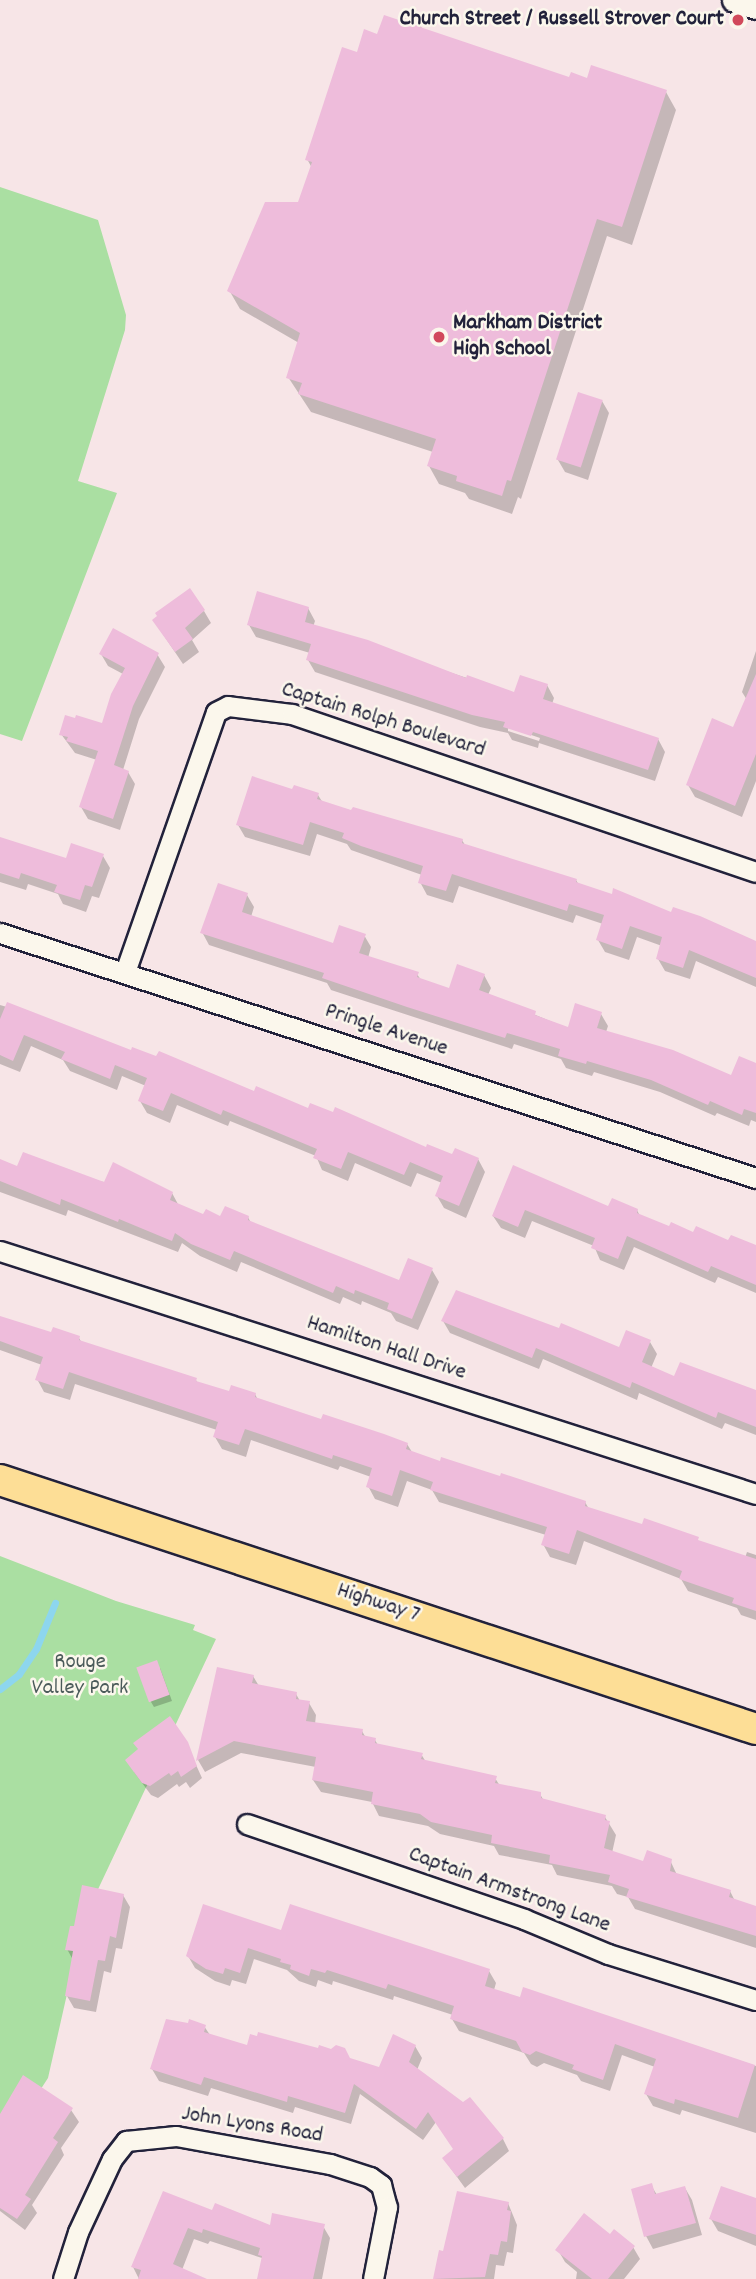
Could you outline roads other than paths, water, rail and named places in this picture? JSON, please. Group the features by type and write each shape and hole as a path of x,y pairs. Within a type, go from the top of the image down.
{"main road":[{"name":"Highway 7","path":"0,1480 756,1728"}],"street":[{"path":"735,0 756,7"},
{"name":"Captain Rolph Boulevard","path":"125,972 216,712 228,706 292,713 756,872"},
{"name":"Pringle Avenue","path":"0,933 756,1178"},
{"name":"Hamilton Hall Drive","path":"0,1251 756,1494"},
{"name":"Captain Armstrong Lane","path":"247,1824 524,1919 608,1954 756,2000"},
{"name":"John Lyons Road","path":"63,2279 78,2232 112,2160 126,2141 176,2136 330,2164 382,2185 387,2207 373,2279"}],"waterway":[{"path":"0,1689 19,1674 36,1649 55,1603"}],"place":[{"name":"Church Street / Russell Strover Court","path":"738,20"},
{"name":"Markham District High School","path":"439,337"}],"park label":[{"name":"Rouge Valley Park","path":"80,1676"}]}
